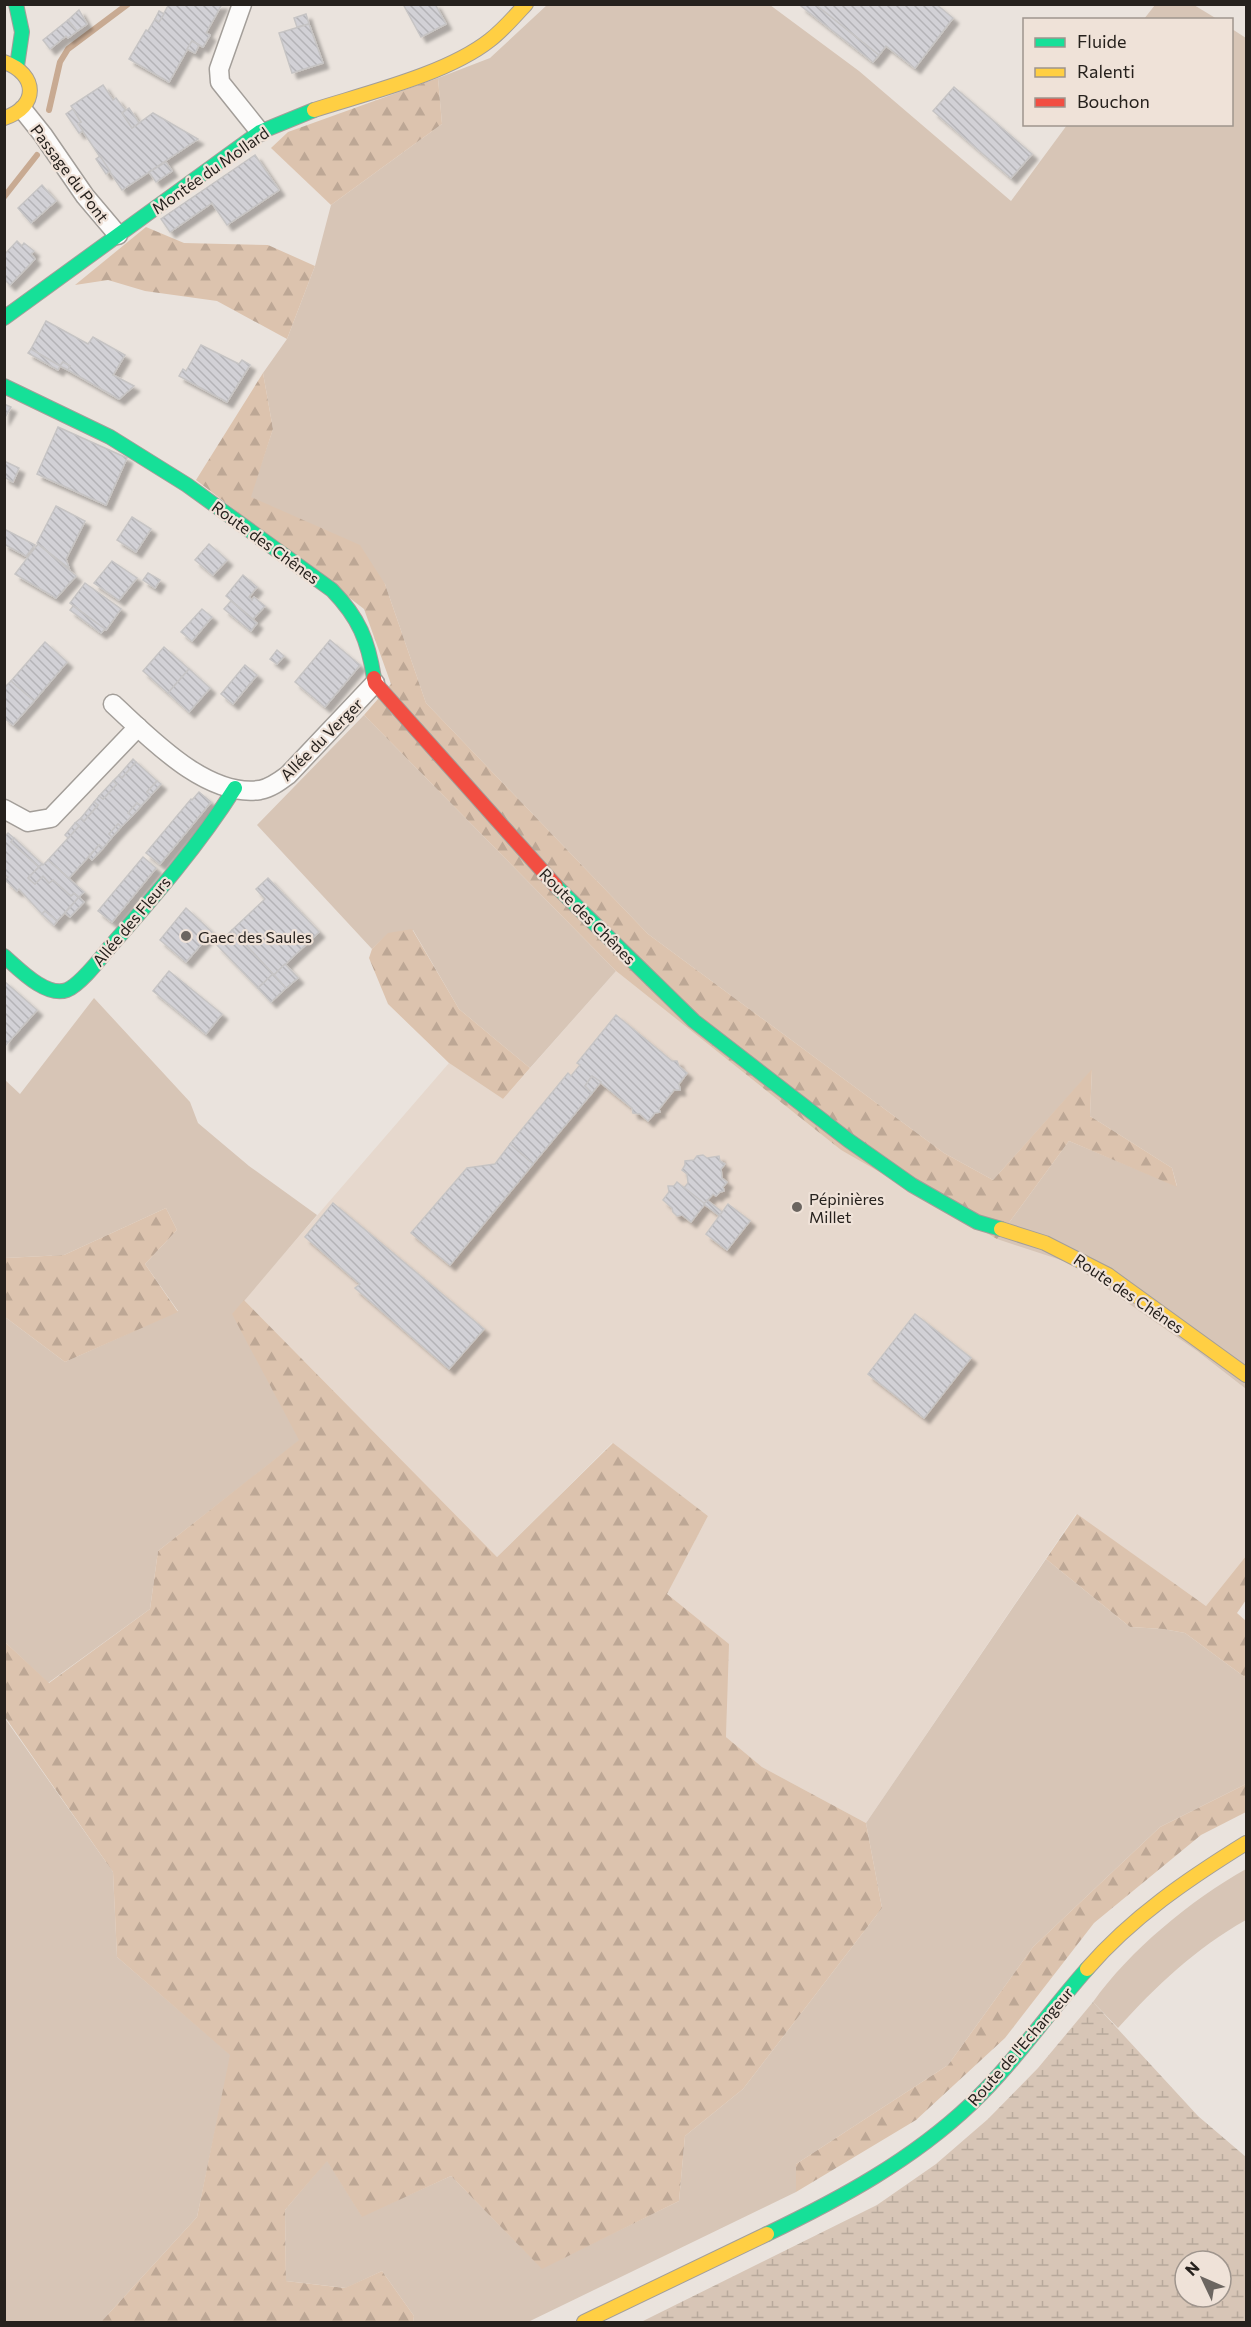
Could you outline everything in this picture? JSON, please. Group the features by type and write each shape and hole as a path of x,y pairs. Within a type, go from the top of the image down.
{"street":[{"path":"242,4 219,69 220,82 260,132"},
{"name":"Montée du Mollard","path":"4,318 260,132 304,113 459,60 491,40 526,4"},
{"path":"4,118 16,115 23,110 30,95 30,87 24,72 9,62 16,6"},
{"name":"Passage du Pont","path":"23,110 85,196 118,236"},
{"name":"Route des Chênes","path":"4,386 110,437 187,485 332,590 350,608 368,641 375,683 565,897 694,1021 848,1140 912,1185 977,1222 1045,1243 1108,1275 1246,1375"},
{"name":"Allée du Verger","path":"113,704 186,768 235,788 260,790 288,775 375,683"},
{"path":"4,809 28,822 51,819 138,727"},
{"name":"Allée des Fleurs","path":"4,956 43,986 57,990 72,987 123,931 206,831 235,788"},
{"name":"Route de l'Echangeur","path":"584,2322 839,2199 905,2159 953,2121 990,2086 1084,1972 1126,1929 1177,1888 1246,1843"}],"shaded area":[{"path":"616,971 841,1150 1070,1263 1197,1351 1246,1389 1246,1556 1206,1606 1076,1514 866,1823 762,1767 726,1737 728,1644 666,1595 708,1516 612,1443 497,1557 244,1300 449,1063 503,1099"}],"green space":[{"path":"547,5 770,5 859,71 1011,201 1066,126 1233,126 1233,30 1246,38 1246,1389 1197,1351 1070,1263 997,1239 1069,1141 1177,1186 1172,1168 1090,1116 1092,1070 993,1180 944,1153 648,934 426,703 385,584 250,497 273,429 263,373 287,339 315,266 331,205 442,124 438,78 490,58"},
{"path":"1155,5 1194,5 1215,18 1145,18"},
{"path":"438,78 442,124 331,205 271,148 288,132"},
{"path":"146,227 184,243 268,245 315,266 287,339 217,301 145,291 108,280 75,285"},
{"path":"263,373 273,429 251,497 360,545 385,584 426,703 648,934 944,1153 993,1180 1092,1069 1090,1116 1172,1168 1177,1187 1069,1141 997,1239 841,1150 616,971 364,715 391,684 364,609 196,480"},
{"path":"364,715 616,971 530,1068 459,1009 413,930 388,934 372,949 257,825"},
{"path":"412,929 459,1009 530,1068 503,1099 449,1063 388,1004 369,958 372,949 388,933"},
{"path":"94,998 190,1102 198,1123 249,1166 317,1215 233,1314 300,1440 158,1551 150,1609 48,1683 5,1642 5,1317 65,1362 178,1311 145,1264 177,1230 166,1208 64,1255 5,1258 4,1079 20,1094"},
{"path":"166,1208 177,1230 145,1264 178,1312 65,1362 5,1317 5,1258 64,1255"},
{"path":"244,1300 497,1557 613,1443 708,1516 667,1594 729,1644 726,1737 762,1767 866,1823 882,1908 743,2089 685,2136 679,2201 542,2269 451,2176 362,2217 327,2161 285,2210 286,2281 345,2288 382,2271 414,2316 413,2322 101,2322 197,2217 230,2055 117,1957 113,1872 5,1717 5,1642 49,1683 150,1609 158,1551 299,1440 232,1314"},
{"path":"1077,1514 1206,1606 1246,1556 1246,1600 1237,1613 1246,1621 1246,1678 1185,1633 1130,1627 1046,1559"},
{"path":"1046,1559 1130,1627 1185,1633 1246,1678 1246,1784 1160,1827 1033,1947 948,2065 796,2164 796,2192 528,2322 413,2322 414,2316 382,2271 346,2288 286,2281 285,2210 327,2160 362,2216 451,2176 542,2268 679,2201 685,2136 743,2089 882,1908 866,1823"},
{"path":"4,1717 113,1872 117,1957 231,2055 197,2217 101,2322 5,2322"},
{"path":"1246,1784 1246,1812 1201,1835 1094,1923 1005,2038 916,2120 796,2192 796,2164 948,2065 1033,1947 1160,1827"},
{"path":"1246,1869 1246,1920 1210,1943 1177,1969 1118,2028 1093,2002 1108,1983 1143,1945 1183,1911"},
{"path":"1093,2002 1198,2116 1246,2157 1246,2322 641,2322 877,2205 936,2164 988,2119 1038,2068"}],"building":[{"path":"169,4 222,4 206,33 210,35 203,47 192,41 169,82 129,59 146,30 148,31 155,19 159,22"},
{"path":"403,4 435,4 446,24 421,37"},
{"path":"802,4 815,4 879,55 873,62 801,6"},
{"path":"815,4 936,4 953,18 915,68 886,46 879,55"},
{"path":"79,10 87,24 77,31 68,20"},
{"path":"159,11 164,14 159,22 155,19"},
{"path":"306,14 309,24 297,27 294,18"},
{"path":"68,20 77,31 68,38 66,36 50,49 43,40"},
{"path":"309,24 323,63 292,73 279,33"},
{"path":"192,41 199,45 195,53 187,49"},
{"path":"103,85 113,100 116,98 125,110 122,113 132,128 153,113 198,139 122,190 78,124 81,122 71,106"},
{"path":"954,87 1032,154 1011,178 933,111"},
{"path":"129,108 139,123 132,128 122,113"},
{"path":"73,109 81,122 78,124 83,131 79,133 66,114"},
{"path":"255,155 279,190 227,225 212,203 170,232 161,219"},
{"path":"100,156 110,171 106,174 96,159"},
{"path":"166,162 172,171 156,182 149,172"},
{"path":"42,185 56,201 31,223 18,208"},
{"path":"17,241 22,246 24,243 34,251 31,254 35,259 10,285 4,279 4,255"},
{"path":"46,321 88,344 93,337 125,355 113,375 134,386 119,399 68,370 70,366 63,362 60,366 31,349"},
{"path":"201,345 239,364 242,360 250,365 227,402 179,376 183,369 186,371"},
{"path":"31,349 60,366 58,370 28,353"},
{"path":"63,362 70,366 68,370 60,366"},
{"path":"4,404 11,407 4,419"},
{"path":"58,427 127,458 106,505 37,474"},
{"path":"4,461 19,468 13,482 4,477"},
{"path":"56,506 85,521 66,559 69,568 37,543"},
{"path":"132,517 151,529 136,552 117,540"},
{"path":"4,529 35,545 26,556 4,544"},
{"path":"38,544 76,576 56,598 15,574"},
{"path":"209,544 227,560 213,575 195,560"},
{"path":"112,561 137,578 119,600 94,583"},
{"path":"148,573 160,580 155,588 143,580"},
{"path":"243,575 257,587 249,597 252,600 254,597 265,606 253,619 226,596"},
{"path":"85,583 121,609 106,630 70,603"},
{"path":"231,601 257,623 251,631 224,609"},
{"path":"73,606 105,629 101,633 70,610"},
{"path":"202,609 212,617 192,641 181,632"},
{"path":"330,640 360,665 325,707 295,682"},
{"path":"45,642 67,662 34,701 11,681"},
{"path":"164,647 189,669 168,693 143,671"},
{"path":"277,650 284,656 277,664 270,659"},
{"path":"245,665 257,675 233,704 221,694"},
{"path":"189,669 210,688 189,712 168,693"},
{"path":"11,681 34,701 13,725 4,718 4,688"},
{"path":"133,759 136,762 122,778 119,775"},
{"path":"136,762 157,781 147,792 151,795 141,806 137,803 128,813 132,816 121,827 118,824 109,834 112,837 103,848 99,845 69,878 48,860 79,826 75,823 81,818 84,821 98,805 94,802 99,796 103,799 117,784 113,781 119,775 122,778"},
{"path":"113,781 117,784 103,799 99,796"},
{"path":"157,781 161,784 151,795 147,792"},
{"path":"199,792 211,802 160,864 146,853"},
{"path":"94,802 98,805 84,821 81,818"},
{"path":"137,803 141,806 132,816 128,813"},
{"path":"75,823 79,826 68,838 65,835"},
{"path":"118,824 121,827 112,837 109,834"},
{"path":"8,833 14,838 11,842 39,867 28,878 35,884 43,876 49,883 53,880 71,896 74,893 79,897 57,921 45,911 42,914 19,889 17,891 5,880 8,877 4,874 4,837"},
{"path":"14,838 42,864 39,867 11,842"},
{"path":"99,845 103,848 92,860 89,857"},
{"path":"143,857 156,868 112,922 98,911"},
{"path":"48,860 84,892 79,897 74,893 71,896 53,880 49,883 43,876 35,884 28,878"},
{"path":"268,878 319,932 274,975 232,930 265,899 256,889"},
{"path":"79,897 84,902 70,917 65,913"},
{"name":"Gaec des Saules","path":"186,908 212,932 186,962 160,940"},
{"path":"45,911 57,921 54,925 42,914"},
{"path":"232,930 273,974 258,988 217,945"},
{"path":"285,964 298,978 286,988 274,975"},
{"path":"169,971 222,1014 206,1034 153,991"},
{"path":"273,974 286,988 271,1002 258,988"},
{"path":"4,981 37,1010 5,1046 4,1045"},
{"path":"616,1015 672,1061 677,1061 687,1073 679,1084 680,1090 674,1090 659,1109 660,1112 655,1113 648,1121 640,1114 633,1113 632,1108 592,1076 585,1086 592,1093 533,1164 510,1144 568,1073 571,1076 580,1065 577,1063"},
{"path":"592,1076 601,1082 592,1093 585,1086"},
{"path":"510,1144 533,1164 450,1265 411,1233 467,1168 495,1164"},
{"path":"703,1155 707,1158 719,1156 720,1161 725,1164 721,1169 722,1178 727,1182 723,1187 724,1191 716,1196 713,1194 704,1204 684,1188 688,1183 687,1174 682,1170 685,1161 694,1160 697,1156"},
{"path":"677,1182 705,1204 691,1222 682,1215 677,1216 663,1200 669,1192 668,1186 674,1186"},
{"path":"707,1200 722,1212 720,1216 704,1204"},
{"path":"333,1203 484,1329 449,1369 355,1288 360,1284 305,1237"},
{"path":"728,1204 750,1221 727,1250 706,1234"},
{"path":"915,1314 971,1358 924,1418 868,1374"}],"waterway":[{"path":"49,110 60,62 68,49 128,4"},
{"path":"4,197 37,155"}],"traffic: fast":[{"path":"16,4 22,32 17,66"},
{"path":"4,318 260,132 314,110"},
{"path":"4,386 110,437 187,485 332,590 349,610 361,630 369,652 374,678"},
{"path":"4,956 33,981 50,990 67,990 78,983 143,910 206,830 235,788"},
{"path":"556,886 694,1021 848,1140 912,1185 977,1222 1001,1229"},
{"path":"767,2234 874,2177 900,2161 948,2124 1002,2072 1087,1969"}],"traffic: slow":[{"path":"314,110 406,81 452,63 490,40 526,4"},
{"path":"4,62 23,74 30,90 24,106 4,118"},
{"path":"1001,1229 1045,1243 1108,1275 1246,1375"},
{"path":"1087,1969 1123,1932 1162,1900 1246,1843"},
{"path":"584,2322 767,2234"}],"traffic: jam":[{"path":"374,678 375,683 556,886"}],"place":[{"name":"Gaec des Saules","path":"186,936"},
{"name":"Pépinières Millet","path":"797,1207"}]}
